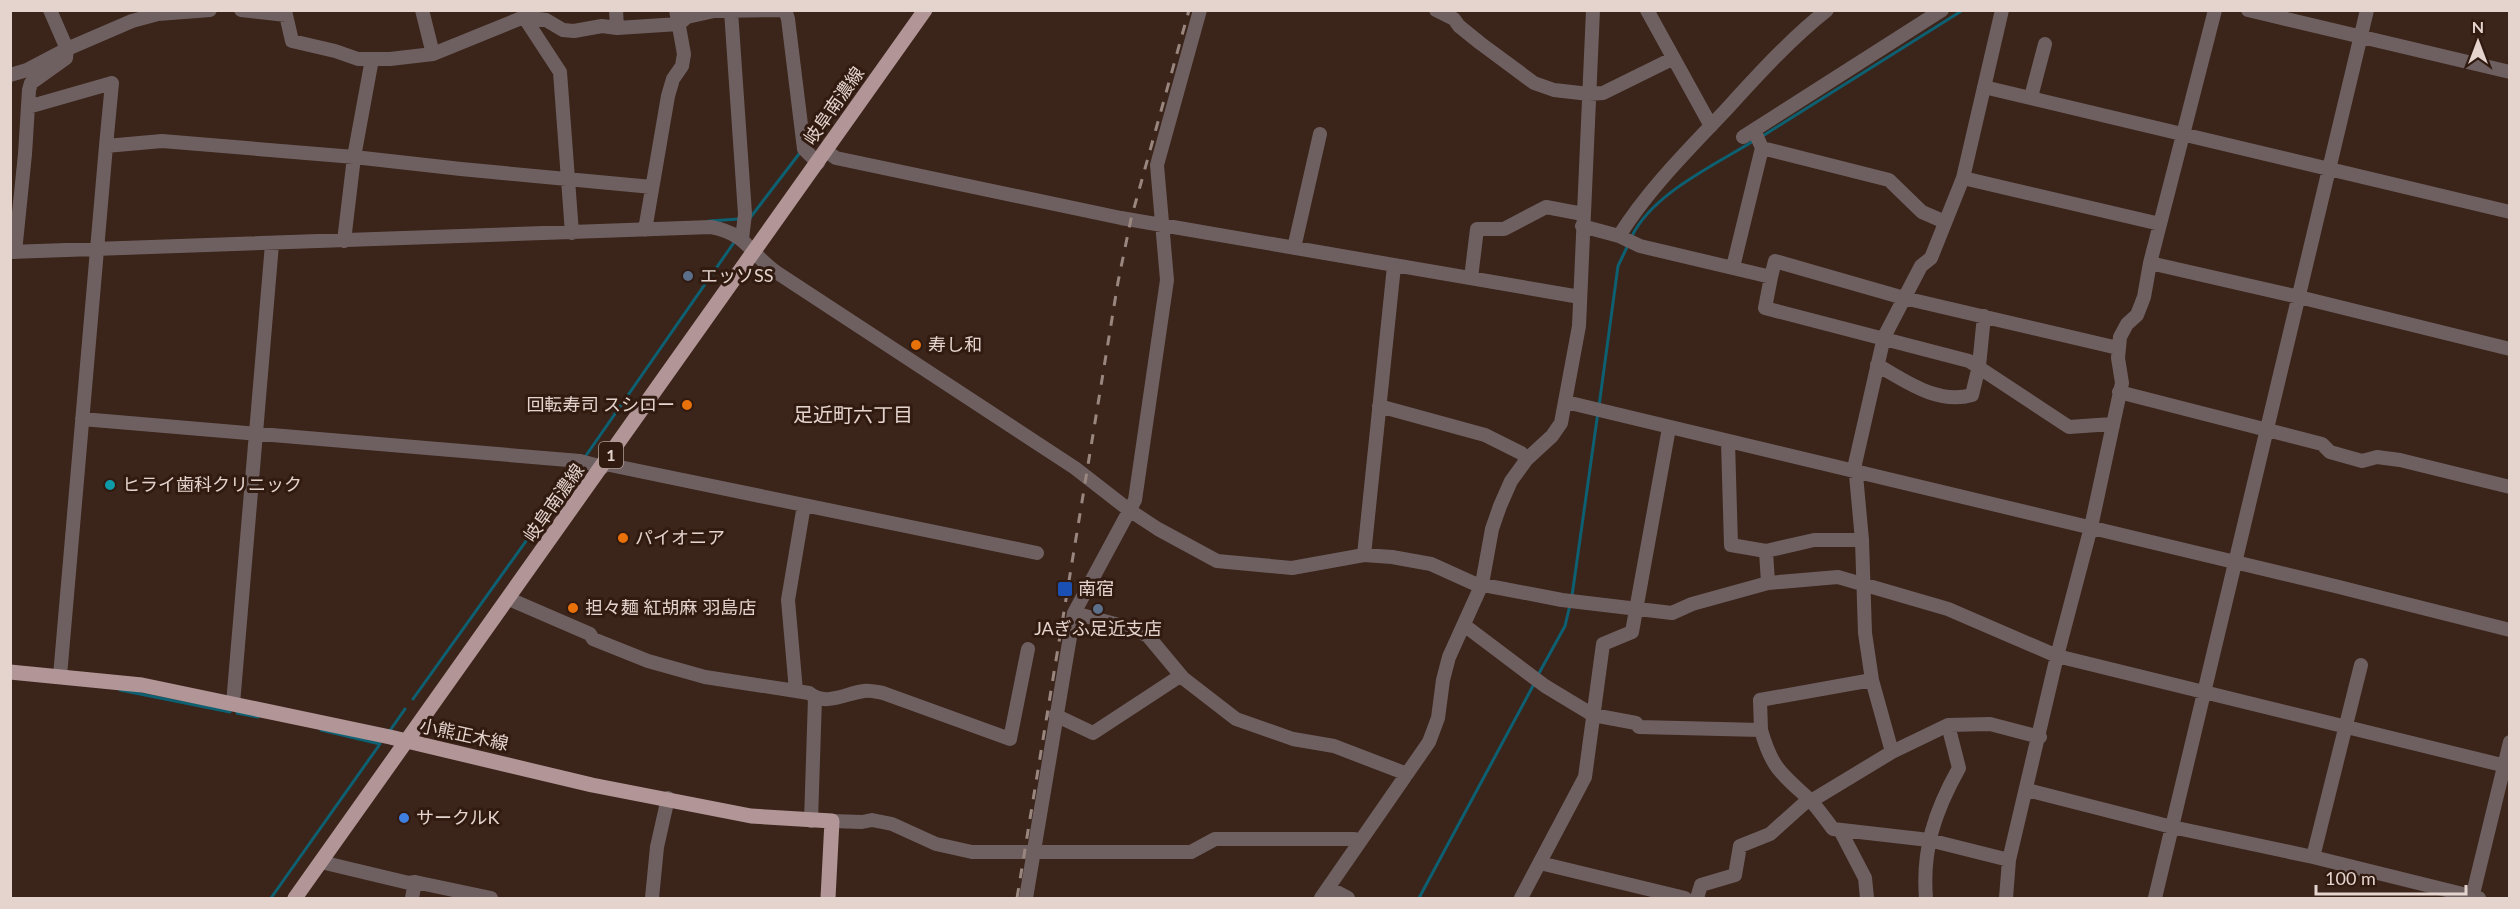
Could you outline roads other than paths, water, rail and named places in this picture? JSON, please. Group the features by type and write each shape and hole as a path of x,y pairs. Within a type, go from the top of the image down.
{"main road":[{"name":"岐阜南濃線","path":"295,898 925,10"},
{"name":"小熊正木線","path":"10,672 142,685 407,742 592,785 751,816 832,821"},
{"path":"828,898 832,821"}],"street":[{"path":"50,10 66,49 66,58 31,84 13,252 711,227 724,230 742,239 762,262 776,272 1076,468 1158,530 1217,561 1292,568 1364,555 1392,557 1431,564 1473,583 1562,600 1672,613 1692,604 1768,583 1838,577 1948,609 2057,656 2507,766"},
{"path":"12,77 66,49 132,21 158,14 210,10"},
{"path":"241,10 286,15 292,41 357,59 433,54 525,17 546,20 563,30 574,31 602,26 617,28 714,11 785,10 804,149 822,157 1161,225 1580,297"},
{"path":"422,10 433,54"},
{"path":"616,10 617,28"},
{"path":"731,10 744,218 742,239"},
{"path":"1026,898 1074,613 1096,568 1135,500 1167,280 1157,165 1200,10"},
{"path":"1436,10 1454,19 1480,44 1534,83 1554,90 1589,94 1604,93 1672,59"},
{"path":"1348,898 1325,893 1429,742 1438,718 1443,680 1449,657 1482,584 1492,530 1500,506 1511,481 1527,459 1552,436 1561,423 1579,326 1593,10"},
{"path":"1647,10 1711,126"},
{"path":"1619,236 1629,219 1669,171 1798,33 1827,10"},
{"path":"1942,10 1749,134 1762,148 1889,180 1922,212 1945,222"},
{"path":"1892,752 1872,680 1864,633 1862,540 1855,464 1884,337 1921,266 1931,258 1963,178 2002,10"},
{"path":"2006,898 2009,860 2040,737 2057,656 2091,527 2122,383 2118,348 2120,337 2127,324 2138,315 2144,297 2150,263 2215,10"},
{"path":"2248,10 2510,72"},
{"path":"2155,898 2367,10"},
{"path":"525,17 560,72 572,233"},
{"path":"645,230 668,96 673,79 682,66 684,54 678,17"},
{"path":"2031,97 2045,44"},
{"path":"344,241 354,157 372,59"},
{"path":"28,107 112,83 100,198 60,676"},
{"path":"1984,87 2510,212"},
{"path":"1294,248 1320,134"},
{"path":"106,146 162,141 354,157 652,187"},
{"path":"1732,267 1762,148"},
{"path":"1963,178 2160,224"},
{"path":"1471,278 1477,229 1504,229 1546,207 1583,220 1640,246 1771,277"},
{"path":"233,704 272,244"},
{"path":"2112,424 2069,427 1978,366 1884,337 1765,308 1775,261 1904,298 2118,348"},
{"path":"2150,263 2510,349"},
{"path":"1364,555 1394,266"},
{"path":"1877,364 1932,395 1960,398 1972,395 1984,316"},
{"path":"2119,392 2322,444 2330,452 2362,461 2377,457 2400,460 2510,487"},
{"path":"1566,402 2510,630"},
{"path":"1379,406 1485,435 1521,453 1527,459"},
{"path":"82,419 580,461 1037,553"},
{"path":"1521,898 1585,777 1603,644 1632,632 1669,428"},
{"path":"1728,442 1731,545 1766,550 1814,540 1862,540"},
{"path":"796,691 788,600 804,505"},
{"path":"1766,550 1768,583"},
{"path":"509,599 590,634 593,639 648,661 705,676 809,693 815,698 836,699 864,691 883,693 1010,739 1028,649"},
{"path":"1074,613 1134,629 1148,636 1180,675 1236,719 1293,740 1334,746 1407,774"},
{"path":"1464,625 1545,686 1593,715 1636,723 1639,727 1761,730"},
{"path":"2313,857 2361,665"},
{"path":"1055,715 1093,733 1180,675"},
{"path":"1872,680 1760,700 1761,730 1766,750 1781,775 1810,800 1833,829 1929,840 2009,860"},
{"path":"811,821 815,698"},
{"path":"1697,898 1701,885 1735,875 1740,846 1770,834 1810,800 1892,752 1948,725 1990,724 2040,737"},
{"path":"1926,898 1929,840 1942,798 1959,768 1948,725"},
{"path":"2026,789 2172,827 2313,857 2475,898 2507,766 2510,742"},
{"path":"652,898 657,847 668,798"},
{"path":"832,821 872,820 892,824 936,844 958,850 1191,852 1215,839 1360,841"},
{"path":"1840,830 1865,878 1867,898"},
{"path":"321,862 410,884 415,882 491,898"},
{"path":"1540,863 1685,898"},
{"path":"412,898 415,882"}],"waterway":[{"path":"1761,137 1963,10"},
{"path":"1632,236 1654,206 1670,193 1755,140"},
{"path":"750,218 799,154"},
{"path":"709,221 739,219"},
{"path":"585,457 735,241"},
{"path":"1599,406 1618,266 1628,245"},
{"path":"1572,596 1598,412"},
{"path":"413,699 579,467"},
{"path":"1538,675 1565,626 1570,605"},
{"path":"1419,898 1534,684"},
{"path":"120,690 230,712"},
{"path":"389,732 405,709"},
{"path":"237,713 258,717"},
{"path":"271,898 380,744 321,730"}],"railway":[{"path":"1017,898 1118,282 1131,219 1189,10"}],"place":[{"name":"エッソSS","path":"688,276"},
{"name":"寿し和","path":"916,345"},
{"name":"回転寿司 スシロー","path":"687,405"},
{"name":"ヒライ歯科クリニック","path":"110,485"},
{"name":"パイオニア","path":"623,538"},
{"name":"南宿","path":"1065,589"},
{"name":"担々麺 紅胡麻 羽島店","path":"573,608"},
{"name":"JAぎふ足近支店","path":"1098,609"},
{"name":"サークルK","path":"404,818"}],"district":[{"name":"足近町六丁目","path":"853,415"}]}
